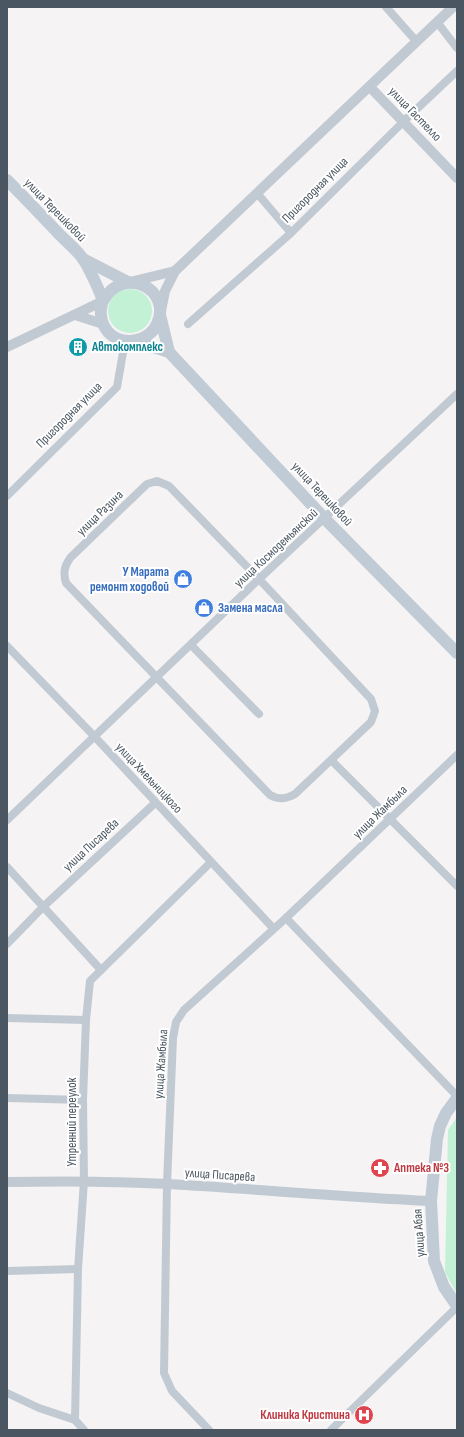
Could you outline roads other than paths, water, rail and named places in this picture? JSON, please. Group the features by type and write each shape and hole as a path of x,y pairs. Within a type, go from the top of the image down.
{"main road":[{"name":"улица Терешковой","path":"7,180 83,259 103,301 101,308 103,324 108,332 116,338 169,352"},
{"name":"улица Терешковой","path":"83,259 128,282 145,286 152,291 157,298 169,352 325,519 457,653"},
{"path":"103,301 113,288 128,282"},
{"path":"130,341 144,338 152,332 160,315"},
{"name":"улица Абая","path":"457,1097 446,1112 440,1126 437,1139 431,1201 434,1261 444,1287 457,1306"}],"street":[{"path":"386,7 417,42"},
{"path":"160,315 165,291 174,271 453,7"},
{"path":"437,22 457,48"},
{"name":"Пригородная улица","path":"188,324 291,234 404,121 457,71"},
{"name":"улица Гастелло","path":"370,87 457,178"},
{"path":"257,193 291,234"},
{"path":"128,282 174,271"},
{"path":"7,347 103,301"},
{"path":"75,315 103,324"},
{"name":"Пригородная улица","path":"7,496 117,387 130,341"},
{"name":"улица Космодемьянской","path":"7,820 259,579 325,519 457,394"},
{"name":"улица Разина","path":"157,481 169,486 259,579 371,699 375,711 371,722 332,760 295,794 281,799 270,795 66,583 64,567 76,552 147,484 157,481"},
{"path":"191,645 259,714"},
{"name":"улица Хмельницкого","path":"7,646 95,737 273,928"},
{"name":"улица Жамбыла","path":"209,1430 172,1391 164,1373 167,1184 173,1038 176,1022 184,1010 273,928 286,918 457,755"},
{"path":"332,760 457,886"},
{"name":"улица Писарева","path":"7,944 44,906 155,803"},
{"name":"Утренний переулок","path":"75,1420 78,1269 84,1181 83,1100 86,1020 90,981 211,862"},
{"path":"7,867 101,970"},
{"path":"286,918 457,1097"},
{"path":"7,1018 86,1020"},
{"path":"7,1098 83,1100"},
{"name":"улица Писарева","path":"7,1182 84,1181 167,1184 328,1196 431,1201"},
{"path":"7,1272 78,1269"},
{"path":"331,1430 457,1306"},
{"path":"7,1393 39,1408 75,1420 84,1430"}],"place":[{"name":"Автокомплекс","path":"78,347"},
{"name":"У Марата ремонт ходовой","path":"183,579"},
{"name":"Замена масла","path":"204,608"},
{"name":"Аптека №3","path":"380,1168"},
{"name":"Клиника Кристина","path":"364,1415"}]}
